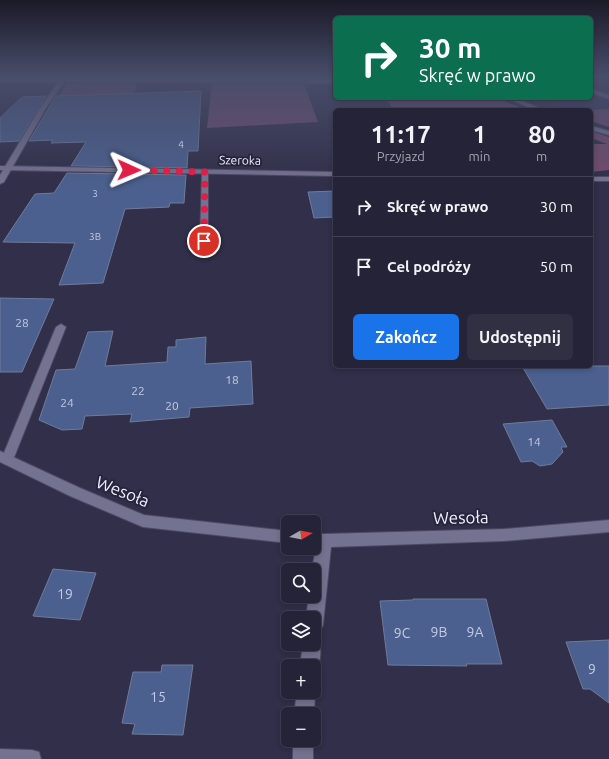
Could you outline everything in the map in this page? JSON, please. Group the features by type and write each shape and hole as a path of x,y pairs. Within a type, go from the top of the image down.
{"street":[{"path":"0,182 4,168 40,112"},
{"path":"593,129 607,133"},
{"name":"Szeroka","path":"4,168 333,174"},
{"path":"593,179 608,179"},
{"name":"Wesoła","path":"4,458 75,492 143,521 281,536"},
{"name":"Wesoła","path":"321,541 504,535 609,526"},
{"path":"315,611 318,555"},
{"path":"303,747 303,759"}],"lane":[{"path":"204,241 205,172"},
{"path":"4,458 61,327"},
{"path":"0,758 32,759"}],"shaded area":[{"path":"209,112 314,112 318,122 207,128"},
{"path":"593,112 609,112 609,127 593,122"},
{"path":"593,132 609,137 609,170 593,172 593,144 607,144 593,139"}],"building":[{"path":"6,112 36,112 19,141 0,142 0,118"},
{"path":"46,112 200,112 198,151 188,151 187,168 71,166 86,142 51,143 53,140 29,141"},
{"path":"67,173 186,175 184,203 170,203 169,207 125,209 103,283 59,285 75,243 3,242 35,194 54,193"},
{"path":"333,191 333,217 314,218 308,192"},
{"path":"0,298 54,299 22,372 0,372"},
{"path":"113,331 105,366 167,362 168,347 176,347 176,340 206,337 205,364 251,361 253,404 190,408 189,417 130,422 132,414 85,416 82,429 62,430 39,420 56,370 75,369 88,332"},
{"path":"593,366 609,366 609,405 547,409 523,368 593,368"},
{"path":"552,420 567,447 561,447 563,452 552,464 540,466 532,461 521,462 503,424"},
{"path":"53,569 96,573 80,620 33,616"},
{"path":"413,599 486,599 502,664 466,664 467,666 388,665 380,601"},
{"path":"609,640 609,703 590,689 583,689 566,642"},
{"path":"162,665 193,665 183,735 132,734 135,724 122,723 133,672 161,672"}],"route":[{"path":"129,170 205,172 204,241"}]}
